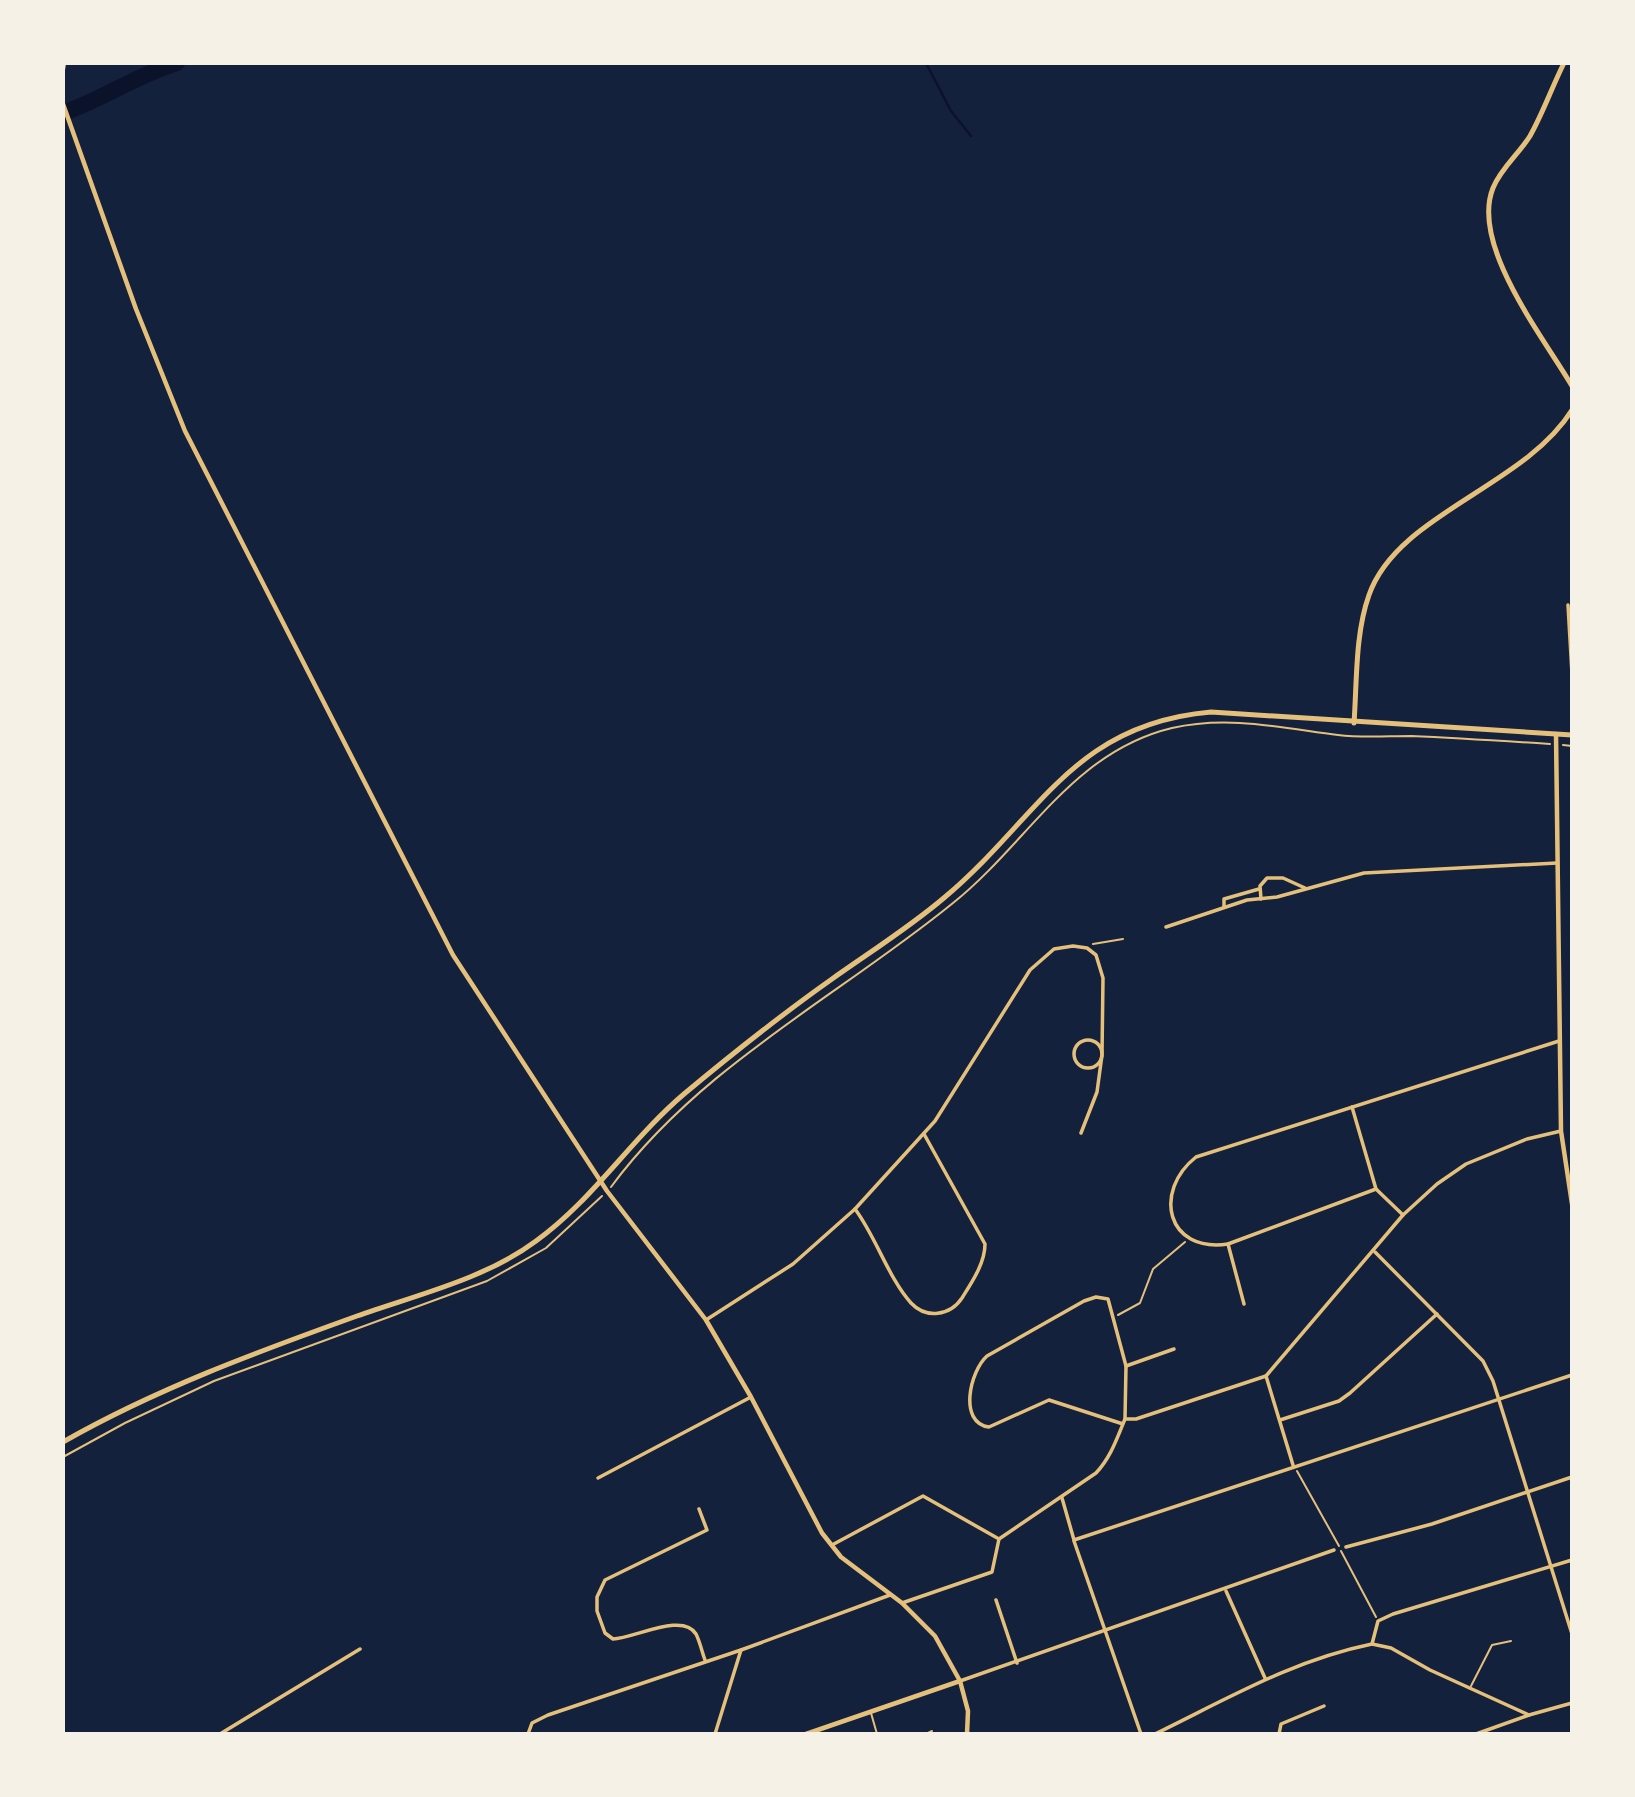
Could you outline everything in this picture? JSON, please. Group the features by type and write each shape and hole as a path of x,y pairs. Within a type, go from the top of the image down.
{"main road":[{"path":"1563,63 1531,134 1497,181 1490,197 1488,219 1493,243 1515,290 1572,386"},
{"path":"1354,723 1364,614 1374,583 1388,561 1414,537 1529,458 1572,410"},
{"path":"63,1442 208,1371 504,1261 557,1225 658,1117 737,1051 946,896 977,868 1060,777 1101,747 1156,722 1197,713 1232,712 1354,723 1572,735"}],"street":[{"path":"63,69 64,63"},
{"path":"63,105 164,383 230,522 453,955 607,1191 706,1320 751,1397 831,1546 853,1567 902,1603 935,1636 960,1681 968,1712 967,1734"},
{"path":"1568,606 1572,674"},
{"path":"1556,733 1561,1131 1572,1204"},
{"path":"1166,927 1224,907 1364,873 1557,863"},
{"path":"1261,899 1259,889 1263,880 1272,877 1283,878 1307,888"},
{"path":"1224,907 1222,901 1228,897 1259,889"},
{"path":"706,1320 782,1272 855,1209 924,1134 1030,970 1054,949 1073,946 1087,948 1102,965 1102,1055 1096,1096 1081,1133"},
{"path":"1091,1041 1099,1046 1102,1055 1096,1066 1087,1068 1079,1065 1074,1053 1078,1045 1091,1041"},
{"path":"1376,1189 1228,1244 1211,1246 1188,1239 1180,1231 1171,1212 1172,1192 1187,1164 1196,1157 1559,1041"},
{"path":"1352,1107 1376,1189 1403,1216"},
{"path":"1125,1419 1136,1419 1266,1376 1375,1252 1403,1216 1437,1184 1466,1164 1527,1139 1561,1131"},
{"path":"855,1209 912,1304 929,1314 941,1313 957,1304 978,1269 985,1244 924,1134"},
{"path":"1228,1244 1244,1304"},
{"path":"1375,1252 1483,1361 1498,1398 1551,1566 1570,1616 1572,1634"},
{"path":"902,1603 992,1572 999,1539 1062,1498 1107,1462 1123,1424 1125,1419 1126,1366 1108,1299 1096,1297 1084,1301 986,1356 975,1368 971,1409 976,1423 989,1427 1043,1402 1058,1401 1123,1424"},
{"path":"1280,1420 1339,1401 1437,1314"},
{"path":"1126,1366 1174,1349"},
{"path":"1074,1540 1572,1374"},
{"path":"1266,1376 1293,1465"},
{"path":"598,1478 751,1397"},
{"path":"1346,1547 1432,1524 1572,1477"},
{"path":"831,1546 923,1496 999,1539"},
{"path":"1062,1498 1141,1734"},
{"path":"699,1509 707,1530 605,1580 598,1589 597,1611 605,1633 613,1639 676,1624 687,1625 695,1633 705,1661"},
{"path":"806,1734 1017,1663 1334,1550"},
{"path":"1372,1644 1378,1621 1572,1560"},
{"path":"1226,1590 1265,1678"},
{"path":"528,1732 532,1723 548,1714 741,1650 890,1595"},
{"path":"996,1600 1017,1663"},
{"path":"1155,1734 1265,1678 1328,1653 1372,1644 1391,1648 1430,1670 1529,1715"},
{"path":"220,1734 360,1648"},
{"path":"715,1734 741,1650"},
{"path":"1476,1734 1572,1703"},
{"path":"1279,1734 1281,1724 1324,1706"}],"lane":[{"path":"1471,1687 1492,1645 1511,1642"},
{"path":"870,1712 877,1734"},
{"path":"926,1734 932,1731"}],"path":[{"path":"63,1457 125,1423 214,1381 487,1281 546,1248 607,1191 652,1137 697,1096 788,1023 954,903 1072,782 1127,745 1175,727 1232,722 1341,735 1572,746"},
{"path":"1087,948 1094,944 1123,939"},
{"path":"1113,1317 1140,1303 1153,1269 1188,1239"},
{"path":"1293,1465 1378,1621"}],"waterway":[{"path":"63,113 177,63"},
{"path":"926,63 951,111 971,136"},
{"path":"97,91 99,98"}]}
